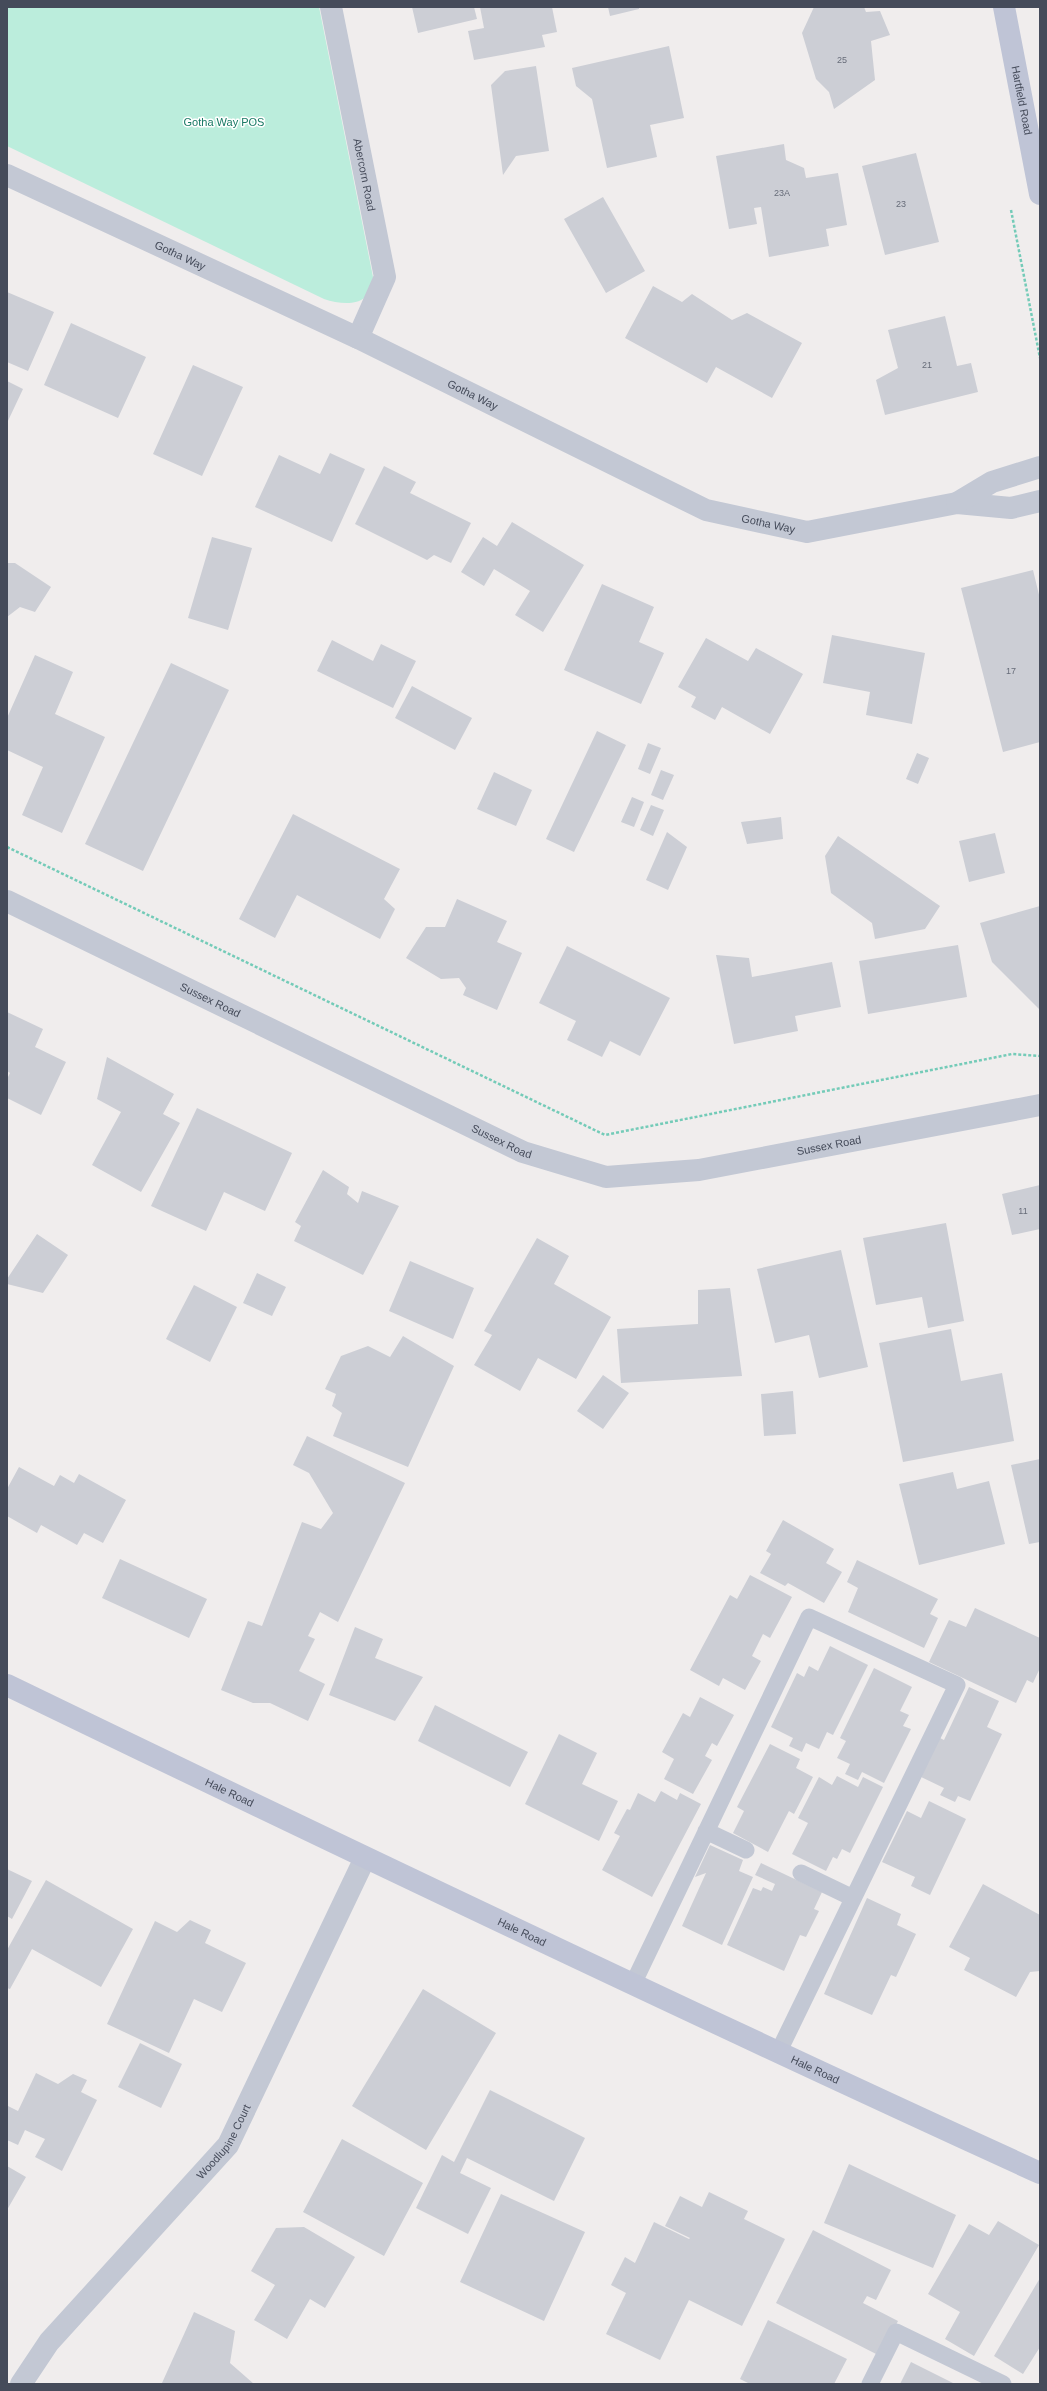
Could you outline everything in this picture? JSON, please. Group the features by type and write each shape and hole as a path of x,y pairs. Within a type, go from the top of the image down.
{"main road":[{"name":"Hartfield Road","path":"1005,7 1040,194"},
{"name":"Hale Road","path":"7,1685 365,1858 778,2053 1040,2173"}],"street":[{"name":"Abercorn Road","path":"331,7 385,278 358,338"},
{"name":"Gotha Way","path":"7,175 358,338 706,510 807,532 957,503 1010,508 1040,501"},
{"name":"Gotha Way","path":"957,503 992,482 1040,467"},
{"name":"Sussex Road","path":"7,901 523,1152 606,1177 699,1170 1040,1105"},
{"name":"Woodlupine Court","path":"21,2384 49,2342 228,2144 365,1858"}],"lane":[{"path":"633,1984 809,1617 957,1685 778,2053"},
{"path":"706,1831 746,1850"},
{"path":"801,1873 853,1898"},
{"path":"870,2384 896,2332 1003,2384"}],"path":[{"path":"7,847 605,1135 1012,1054 1040,1056"}],"green space":[{"name":"Gotha Way POS","path":"7,7 319,7 373,277 372,287 368,294 363,299 349,303 341,303 324,299 7,146"}],"building":[{"path":"412,7 474,7 477,19 418,33"},
{"path":"480,7 552,7 557,32 542,35 545,47 474,60 468,31 484,28"},
{"path":"608,7 639,7 639,9 610,16"},
{"path":"814,7 864,7 866,12 880,11 890,35 871,41 875,80 834,109 829,92 816,79 802,33"},
{"path":"669,46 684,118 650,125 657,157 607,168 592,99 576,86 572,68"},
{"path":"536,66 549,151 516,156 503,175 491,85 505,71"},
{"path":"784,144 786,160 804,168 806,178 838,173 847,225 826,229 829,246 769,257 761,207 754,208 757,224 729,229 716,156"},
{"path":"916,153 939,242 885,255 862,166"},
{"path":"603,197 645,271 606,293 564,219"},
{"path":"653,286 682,302 692,294 732,320 747,313 802,343 772,398 716,367 707,383 625,338"},
{"path":"7,292 54,312 28,371 7,362"},
{"path":"945,316 957,366 971,363 978,392 885,415 876,380 898,368 888,330"},
{"path":"71,323 146,357 118,418 44,385"},
{"path":"193,365 243,387 202,476 153,454"},
{"path":"7,381 23,389 7,423"},
{"path":"330,453 365,469 332,542 255,507 279,455 320,474"},
{"path":"384,466 416,482 410,493 471,523 451,563 434,555 427,560 355,524"},
{"path":"512,522 584,565 543,632 515,615 530,591 494,569 484,586 461,572 483,537 497,546"},
{"path":"212,537 252,548 228,630 188,618"},
{"path":"7,563 15,563 51,587 35,612 20,607 7,617"},
{"path":"1033,570 1040,599 1040,742 1003,752 961,588"},
{"path":"602,584 654,607 639,642 664,653 641,704 564,670"},
{"path":"832,635 925,653 912,724 866,715 870,692 823,683"},
{"path":"706,638 748,661 756,648 803,674 770,734 722,707 715,720 691,707 696,697 678,687"},
{"path":"332,640 373,661 381,644 416,661 393,708 317,671"},
{"path":"35,655 73,672 55,714 105,737 62,833 22,815 43,767 7,750 7,718"},
{"path":"171,663 229,690 143,871 85,844"},
{"path":"412,686 472,718 455,750 395,718"},
{"path":"597,731 626,745 574,852 546,839"},
{"path":"648,743 661,748 650,774 638,769"},
{"path":"917,753 929,758 918,784 906,779"},
{"path":"661,770 674,775 663,800 651,795"},
{"path":"494,772 532,790 516,826 477,809"},
{"path":"632,797 644,802 634,827 621,822"},
{"path":"651,805 664,810 653,836 640,830"},
{"path":"293,814 400,869 384,899 395,909 380,939 297,895 275,938 239,919"},
{"path":"781,817 783,839 747,844 741,822"},
{"path":"667,832 687,847 668,890 646,880"},
{"path":"995,833 1005,873 969,882 959,841"},
{"path":"838,836 940,906 925,929 875,939 872,923 831,893 825,856"},
{"path":"457,899 507,921 497,942 522,953 497,1010 463,995 466,988 459,978 441,979 406,958 426,927 445,927"},
{"path":"1040,906 1040,1010 992,962 980,923"},
{"path":"958,945 967,997 868,1014 859,961"},
{"path":"567,946 670,998 640,1056 610,1041 602,1057 567,1040 576,1021 539,1003"},
{"path":"716,955 749,958 752,977 832,962 841,1007 795,1016 798,1031 734,1044"},
{"path":"7,1012 43,1029 35,1047 66,1062 41,1115 7,1098 7,1079 10,1073 7,1071"},
{"path":"107,1057 174,1094 163,1114 180,1123 141,1192 92,1165 121,1112 97,1099"},
{"path":"197,1108 292,1153 265,1211 224,1192 206,1231 151,1206"},
{"path":"323,1170 349,1187 347,1194 358,1203 362,1191 399,1206 363,1275 294,1241 301,1226 295,1222"},
{"path":"1040,1185 1040,1229 1012,1235 1002,1194"},
{"path":"946,1223 964,1321 928,1328 922,1297 876,1305 863,1238"},
{"path":"37,1234 68,1255 43,1293 7,1284 7,1279"},
{"path":"537,1238 569,1256 554,1284 611,1317 576,1379 538,1358 520,1391 474,1365 492,1335 484,1331"},
{"path":"841,1250 868,1367 819,1378 809,1335 775,1343 757,1269"},
{"path":"410,1261 474,1288 453,1339 389,1311"},
{"path":"257,1273 286,1287 272,1316 243,1303"},
{"path":"194,1285 237,1307 210,1362 166,1339"},
{"path":"730,1288 742,1376 621,1383 617,1329 698,1324 698,1290"},
{"path":"951,1329 961,1381 1002,1373 1014,1441 903,1462 879,1343"},
{"path":"403,1336 454,1366 408,1467 333,1436 342,1413 332,1406 336,1394 325,1389 341,1356 368,1346 390,1357"},
{"path":"603,1375 629,1393 603,1429 577,1411"},
{"path":"793,1391 796,1434 764,1436 761,1394"},
{"path":"307,1436 405,1483 338,1622 320,1612 308,1636 315,1639 299,1671 325,1684 308,1721 270,1703 253,1703 221,1690 248,1621 262,1626 302,1522 321,1529 333,1513 309,1473 293,1465"},
{"path":"1040,1459 1040,1542 1029,1544 1011,1465"},
{"path":"19,1467 54,1486 60,1475 74,1483 79,1474 126,1500 103,1543 84,1533 77,1545 41,1525 37,1533 7,1516 7,1489"},
{"path":"953,1472 957,1489 989,1481 1005,1544 919,1565 899,1484"},
{"path":"783,1520 834,1549 826,1563 842,1572 824,1603 788,1583 785,1586 760,1573 771,1554 766,1551"},
{"path":"120,1559 207,1599 189,1638 102,1598"},
{"path":"857,1560 938,1599 930,1614 938,1618 924,1648 848,1612 858,1588 847,1582"},
{"path":"750,1575 792,1597 770,1638 763,1634 752,1656 761,1661 745,1690 723,1678 719,1686 690,1670 730,1595 737,1599"},
{"path":"975,1608 1040,1638 1040,1668 1033,1683 1027,1680 1016,1703 929,1662 949,1620 966,1627"},
{"path":"355,1627 383,1639 375,1658 423,1677 395,1721 329,1695"},
{"path":"830,1646 868,1665 833,1735 827,1732 819,1749 806,1743 802,1752 789,1746 793,1738 771,1727 797,1673 804,1677 809,1666 818,1671"},
{"path":"874,1668 912,1687 900,1711 909,1715 903,1726 911,1729 884,1783 862,1772 858,1780 845,1774 850,1764 837,1758 846,1741 840,1738"},
{"path":"969,1687 999,1701 987,1727 1002,1734 970,1801 958,1796 955,1802 940,1795 944,1788 919,1776 938,1737 944,1740"},
{"path":"700,1697 734,1715 717,1746 712,1743 705,1756 712,1760 693,1794 664,1779 674,1759 662,1752 683,1713 690,1717"},
{"path":"435,1705 528,1752 510,1787 418,1741"},
{"path":"559,1734 597,1753 582,1784 618,1801 599,1841 525,1804"},
{"path":"770,1744 800,1759 796,1768 813,1777 794,1814 789,1811 768,1852 733,1833 744,1811 737,1807"},
{"path":"837,1776 858,1787 863,1777 883,1787 850,1853 842,1849 837,1859 833,1857 826,1871 792,1854 808,1823 798,1818 819,1777 832,1785"},
{"path":"661,1791 677,1800 680,1793 701,1804 652,1897 602,1870 620,1836 614,1833 627,1809 630,1810 638,1793 655,1802"},
{"path":"929,1801 966,1819 930,1895 911,1886 915,1877 882,1862 907,1811 921,1818"},
{"path":"710,1845 743,1860 739,1871 753,1877 722,1945 682,1926 706,1873 695,1877"},
{"path":"761,1863 822,1892 814,1909 819,1911 806,1937 800,1935 784,1971 727,1945 753,1888 761,1891 763,1887 772,1891 775,1884 755,1875"},
{"path":"7,1869 32,1881 12,1919 7,1916"},
{"path":"46,1880 133,1929 101,1987 32,1949 10,1989 7,1988 7,1950"},
{"path":"983,1884 1040,1915 1040,1971 1030,1972 1016,1997 964,1970 970,1958 949,1947"},
{"path":"867,1898 901,1914 897,1925 916,1934 896,1977 891,1975 872,2015 824,1994"},
{"path":"190,1920 211,1930 205,1943 246,1963 222,2012 194,1999 169,2053 107,2024 155,1921 177,1932"},
{"path":"423,1989 496,2033 426,2150 352,2106"},
{"path":"140,2043 182,2064 161,2108 118,2087"},
{"path":"36,2073 58,2084 73,2074 87,2080 81,2092 97,2100 62,2171 35,2157 45,2139 25,2130 18,2145 7,2140 7,2108 8,2106 18,2111"},
{"path":"490,2090 585,2138 554,2201 467,2158 460,2173 491,2188 468,2234 416,2208 442,2155 454,2162"},
{"path":"342,2139 423,2183 384,2256 303,2212"},
{"path":"849,2164 956,2215 933,2268 824,2223"},
{"path":"7,2166 26,2177 7,2210"},
{"path":"709,2192 748,2211 744,2219 785,2239 742,2326 689,2300 660,2360 606,2334 626,2293 611,2285 625,2257 635,2263 654,2222 689,2239 690,2238 665,2226 680,2196 702,2207"},
{"path":"501,2194 585,2232 544,2321 460,2282"},
{"path":"998,2221 1039,2245 974,2356 945,2339 960,2312 928,2294 969,2224 989,2235"},
{"path":"304,2227 355,2257 325,2308 310,2299 287,2339 254,2320 275,2285 251,2271 276,2228"},
{"path":"813,2230 891,2270 876,2300 867,2296 863,2303 898,2321 880,2356 776,2303"},
{"path":"1040,2278 1040,2347 1023,2374 994,2356"},
{"path":"194,2312 235,2331 230,2363 254,2384 162,2383"},
{"path":"768,2320 847,2359 834,2384 750,2384 740,2379"},
{"path":"911,2362 955,2384 900,2384"}]}
